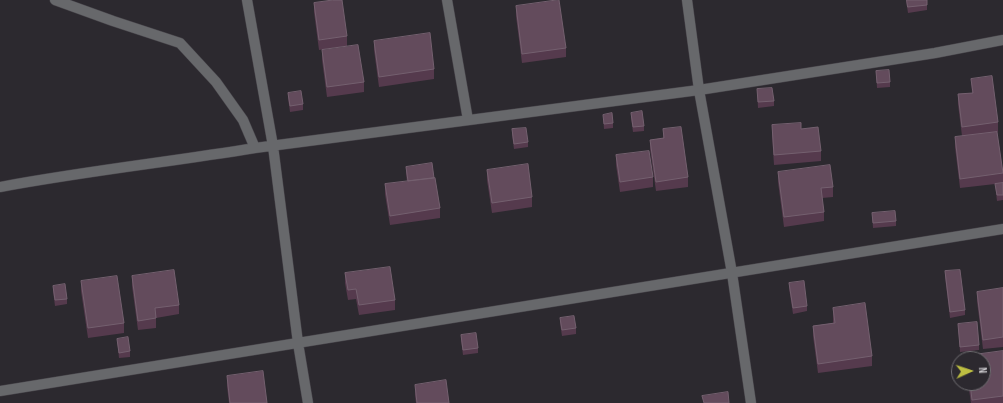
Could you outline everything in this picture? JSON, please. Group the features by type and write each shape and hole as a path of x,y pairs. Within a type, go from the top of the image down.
{"street":[{"path":"55,0 180,43 216,82 243,120 255,148"},
{"path":"247,0 273,146 298,343 308,403"},
{"path":"447,0 468,120"},
{"path":"687,0 699,90 732,273 751,403"},
{"path":"0,187 37,180 255,148 699,90 935,53 1003,40"},
{"path":"0,391 1003,229"}],"building":[{"path":"342,0 347,36 319,40 314,3"},
{"path":"559,0 566,48 522,54 516,6"},
{"path":"907,0 927,0 927,5 908,7"},
{"path":"430,33 434,69 379,77 374,41"},
{"path":"358,45 364,82 327,87 322,50"},
{"path":"889,70 890,82 877,83 876,71"},
{"path":"992,76 998,122 962,127 958,94 973,93 971,79"},
{"path":"772,88 774,101 758,102 757,89"},
{"path":"301,91 303,104 290,106 288,93"},
{"path":"642,111 644,126 633,127 631,113"},
{"path":"612,113 613,123 604,124 603,115"},
{"path":"801,123 801,129 818,127 821,151 774,155 772,125"},
{"path":"681,127 688,177 656,182 650,140 664,138 663,129"},
{"path":"526,128 528,142 514,144 512,129"},
{"path":"997,132 1003,173 960,179 955,137"},
{"path":"649,151 653,177 620,182 616,155"},
{"path":"432,163 434,178 408,181 406,167"},
{"path":"528,164 532,197 492,203 487,170"},
{"path":"830,165 833,187 821,188 824,212 784,217 778,172"},
{"path":"435,178 440,208 390,216 385,184"},
{"path":"1003,183 1003,195 997,195 995,184"},
{"path":"895,211 896,221 873,223 872,213"},
{"path":"390,267 395,300 359,305 356,289 348,290 345,273"},
{"path":"174,270 179,305 155,308 156,318 138,321 132,276"},
{"path":"960,270 965,310 950,312 945,271"},
{"path":"117,276 124,323 88,328 81,281"},
{"path":"804,281 807,306 793,308 789,283"},
{"path":"65,284 67,299 55,300 53,286"},
{"path":"1003,288 1003,337 983,340 977,292"},
{"path":"865,303 872,356 818,364 813,326 835,323 833,308"},
{"path":"574,316 576,328 562,330 560,318"},
{"path":"977,322 979,345 960,347 958,324"},
{"path":"476,333 478,348 463,350 461,335"},
{"path":"128,337 130,351 119,353 117,339"},
{"path":"1003,351 1003,396 972,400 971,391 991,391 991,353"},
{"path":"263,371 267,403 230,403 227,376"},
{"path":"446,380 449,403 417,403 415,385"},
{"path":"728,392 729,403 704,403 702,396"}]}
